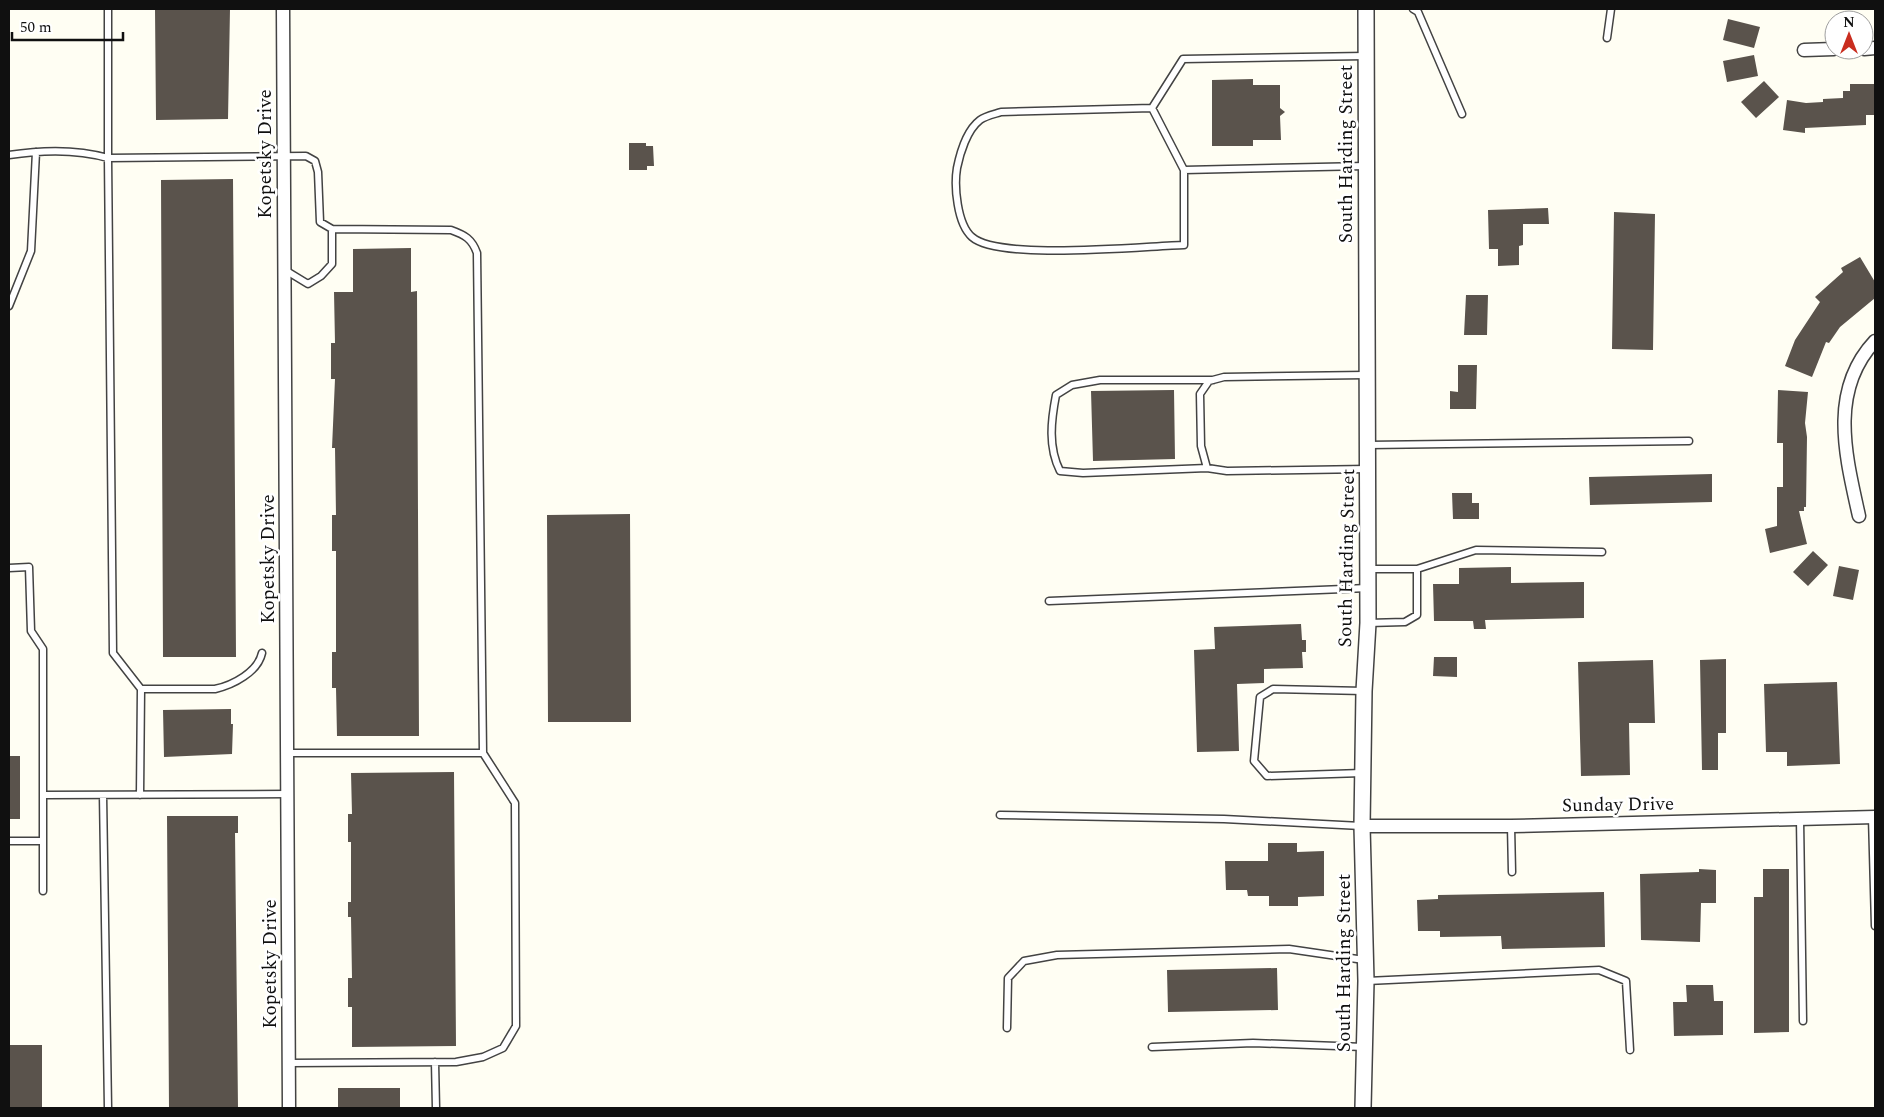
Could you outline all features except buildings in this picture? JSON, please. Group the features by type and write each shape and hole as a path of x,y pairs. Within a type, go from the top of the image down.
{"street":[{"name":"Kopetsky Drive","path":"283,9 289,1108"},
{"name":"South Harding Street","path":"1363,1108 1366,960 1362,826 1364,691 1368,622 1366,9"},
{"path":"1804,50 1824,49"},
{"path":"1859,516 1848,462 1844,416 1846,398 1861,356 1875,342"},
{"name":"Sunday Drive","path":"1362,826 1511,826 1874,817"}],"lane":[{"path":"108,9 113,653 141,689 140,794"},
{"path":"1607,38 1611,9"},
{"path":"1416,10 1462,114"},
{"path":"1152,108 1183,59 1366,56"},
{"path":"1152,108 1184,170 1184,245 1069,250 1008,248 988,245 971,236 958,211 956,176 959,158 965,141 980,120 1001,112 1152,108"},
{"path":"9,306 31,251 36,152"},
{"path":"9,155 36,152 87,152 108,158 306,156 315,161 318,172 320,222 332,229 451,230 464,235 473,242 477,253 483,753 515,803 516,1026 503,1048 483,1057 456,1062 289,1062"},
{"path":"1184,170 1366,166"},
{"path":"285,270 308,284 321,276 332,264 332,229"},
{"path":"1207,468 1201,446 1200,394 1209,381 1224,377 1367,375"},
{"path":"1214,380 1100,380 1072,385 1056,394 1052,416 1051,441 1055,460 1060,471 1084,473 1207,468 1227,471 1368,469"},
{"path":"1368,445 1689,441"},
{"path":"1368,570 1417,569 1476,550 1602,552"},
{"path":"9,568 29,567 31,631 44,649 44,891"},
{"path":"1368,622 1405,622 1417,615 1417,569"},
{"path":"1049,601 1368,588"},
{"path":"141,689 214,689 224,687 252,670 260,662 262,653"},
{"path":"1363,773 1267,776 1254,761 1260,698 1273,689 1364,691"},
{"path":"288,753 483,753"},
{"path":"44,795 288,794"},
{"path":"103,795 108,1108"},
{"path":"1000,815 1224,819 1362,826"},
{"path":"1874,817 1875,926"},
{"path":"1800,819 1803,1021"},
{"path":"1511,826 1512,872"},
{"path":"9,841 44,841"},
{"path":"1006,1028 1008,978 1024,961 1057,955 1289,949 1366,960"},
{"path":"1366,981 1599,970 1626,981 1630,1050"},
{"path":"1152,1047 1252,1043 1364,1047"},
{"path":"435,1062 436,1108"}]}
